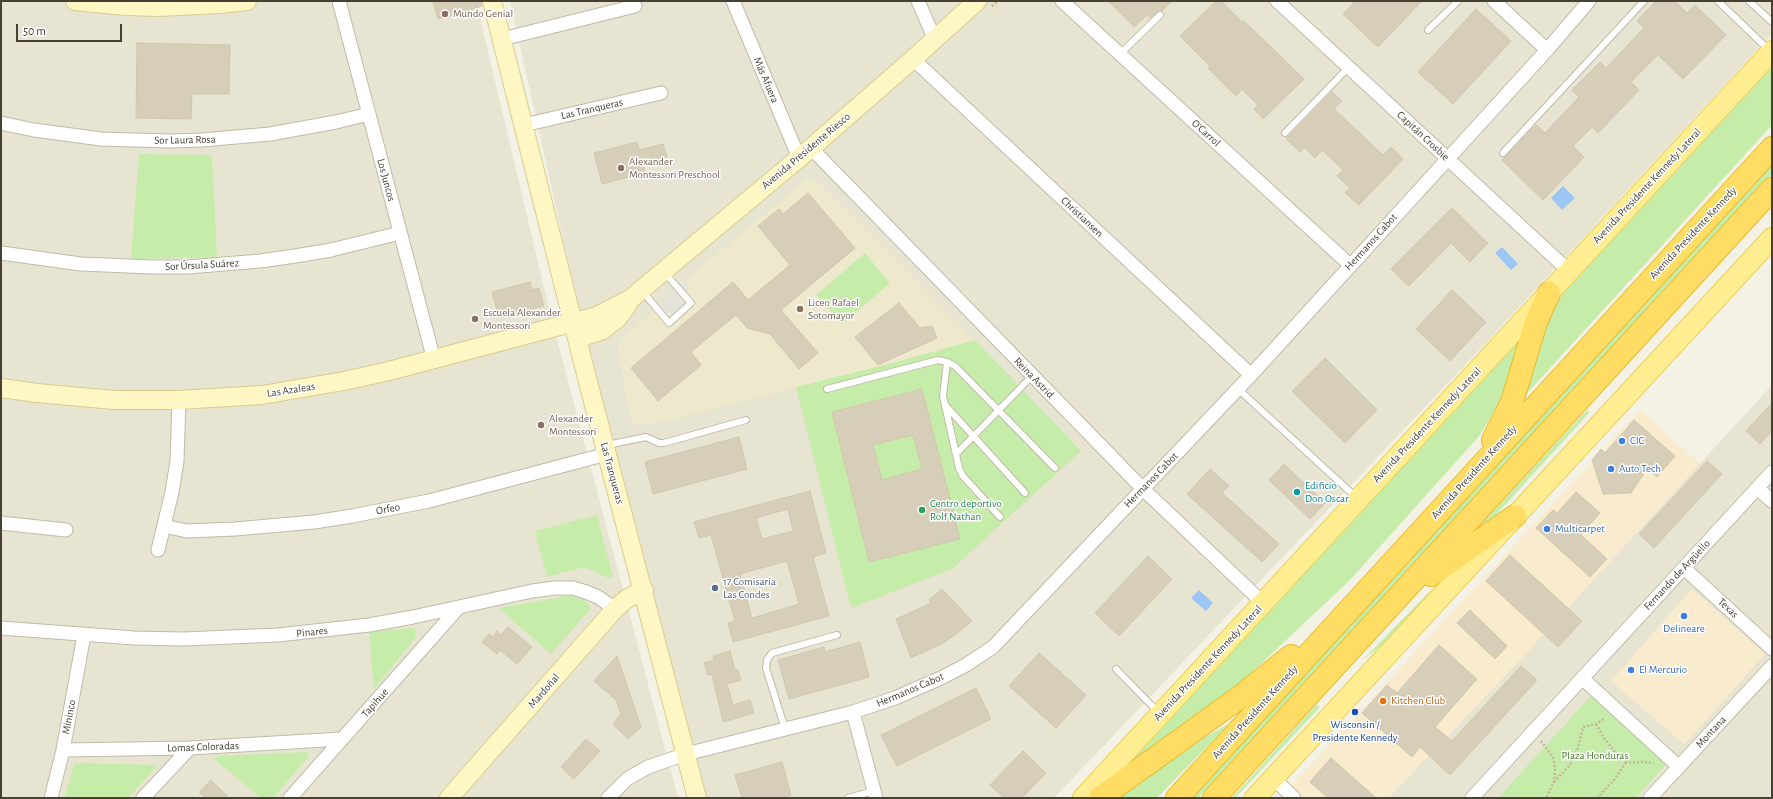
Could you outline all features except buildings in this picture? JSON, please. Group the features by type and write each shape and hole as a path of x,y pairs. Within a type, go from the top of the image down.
{"highway":[{"name":"Avenida Presidente Kennedy","path":"1177,798 1772,148"},
{"path":"1214,798 1772,189"},
{"path":"1466,481 1493,440 1512,402 1536,322 1548,293"},
{"path":"1384,611 1443,565 1515,516"},
{"path":"1100,798 1240,697 1344,614"}],"main road":[{"path":"75,1 126,6 158,7 196,6 247,1"},
{"name":"Las Tranqueras","path":"492,1 606,450 644,590 697,798"},
{"name":"Avenida Presidente Riesco","path":"576,330 597,316 637,294 805,153 977,1"},
{"name":"Avenida Presidente Kennedy Lateral","path":"1083,798 1772,51"},
{"path":"1254,798 1772,238"},
{"name":"Las Azaleas","path":"1,388 94,399 179,400 249,396 284,392 344,381 576,330"},
{"name":"Mardoñal","path":"449,798 615,609 628,598 644,590"}],"street":[{"name":"Los Juncos","path":"339,1 434,360"},
{"name":"Más Afuera","path":"733,1 805,153"},
{"path":"918,1 934,40"},
{"name":"O'Carrol","path":"1062,1 1350,264"},
{"name":"Capitán Crosbie","path":"1277,1 1569,271"},
{"path":"1494,1 1547,50"},
{"name":"Hermanos Cabot","path":"608,798 627,779 654,764 686,754 854,712 896,698 966,665 993,646 1251,375 1350,264 1547,50 1589,1"},
{"path":"502,39 635,6"},
{"name":"Christiansen","path":"913,59 1251,375"},
{"name":"Las Tranqueras","path":"524,125 661,93"},
{"name":"Sor Laura Rosa","path":"1,123 34,130 94,138 169,141 202,140 270,134 316,126 369,114"},
{"name":"Reina Astrid","path":"805,153 1032,376 1143,488 1263,603"},
{"name":"Sor Úrsula Suárez","path":"1,253 81,264 188,267 238,264 295,256 331,250 400,233"},
{"path":"158,550 172,492 177,460 179,400"},
{"name":"Orfeo","path":"164,526 187,531 235,529 314,522 352,516 429,501 606,450"},
{"name":"Fernando de Argüello","path":"1472,798 1772,472"},
{"path":"1757,488 1772,501"},
{"path":"1,523 66,530"},
{"name":"Texas","path":"1684,568 1772,649"},
{"name":"Pinares","path":"1,628 84,635 183,639 278,636 368,625 532,591 556,588 573,588 598,596 615,609"},
{"name":"Tapihue","path":"290,798 459,607"},
{"name":"Mininco","path":"51,798 63,750 84,635"},
{"name":"Montana","path":"1650,798 1772,666"},
{"path":"1582,678 1679,767"},
{"path":"854,712 875,795"},
{"name":"Lomas Coloradas","path":"63,750 190,748 342,740"},
{"path":"143,798 190,748"},
{"path":"1273,778 1294,798"}],"lane":[{"path":"1428,30 1458,1"},
{"path":"1503,153 1644,1"},
{"path":"1718,1 1772,51"},
{"path":"1749,1 1772,22"},
{"path":"1120,54 1160,15"},
{"path":"1285,133 1349,67"},
{"path":"637,294 669,323 691,303 664,271"},
{"path":"827,389 938,360 947,362 956,366 1055,468"},
{"path":"947,362 943,386 956,454 962,475 1000,517"},
{"path":"956,454 1032,376"},
{"path":"1238,389 1358,500"},
{"path":"946,405 1025,494"},
{"path":"606,450 646,437 658,443 664,443 746,420"},
{"path":"785,729 766,668 767,660 772,653 837,635"},
{"path":"1116,669 1160,714"},
{"path":"848,798 875,795"}],"path":[{"path":"1546,798 1554,782 1570,765 1578,748 1583,727 1596,724 1617,709"},
{"path":"1596,724 1604,738 1619,756 1629,763 1642,762 1679,767"},
{"path":"1533,732 1553,757 1554,782"},
{"path":"1597,798 1614,780 1627,761"}],"shaded area":[{"path":"1,1 476,1 549,309 678,798 1,798"},
{"path":"510,1 1772,1 1772,34 1483,346 1054,798 702,798 607,437"},
{"name":"Liceo Rafael Sotomayor","path":"812,179 818,181 975,340 889,364 661,422 644,425 634,424 631,419 618,351 619,344 622,339 713,257 806,180"},
{"path":"687,281 687,303 679,315 654,311"},
{"path":"1772,385 1772,798 1388,798 1519,661"},
{"path":"1640,410 1700,463 1519,661 1388,798 1280,798"},
{"path":"1692,589 1765,654 1684,745 1611,681"}],"green space":[{"path":"1772,62 1772,125 1519,402 1543,325 1558,295"},
{"path":"139,154 212,155 217,257 131,259"},
{"path":"1772,163 1772,174 1198,798 1190,798"},
{"path":"865,253 890,283 842,324 816,295"},
{"path":"1529,324 1498,405 1480,435 1350,580 1248,676 1199,715 1128,765"},
{"name":"Centro deportivo Rolf Nathan","path":"975,340 1081,451 952,569 851,608 796,387 889,364"},
{"path":"1587,410 1590,412 1494,517 1473,533"},
{"path":"597,515 613,577 608,578 585,567 547,577 535,531"},
{"path":"1440,583 1383,644 1363,660 1426,595"},
{"path":"572,595 587,602 591,608 551,654 499,608"},
{"path":"415,628 416,637 374,689 369,632"},
{"name":"Plaza Honduras","path":"1592,695 1667,763 1636,798 1498,798"},
{"path":"1316,705 1320,707 1235,798 1232,798"},
{"path":"1230,723 1157,798 1111,798 1149,769"},
{"path":"308,752 309,756 273,798 261,798 214,759 217,756"},
{"path":"75,763 158,765 128,798 64,798"}],"water":[{"path":"1563,186 1575,198 1562,210 1551,198"},
{"path":"1502,247 1518,264 1511,270 1495,253"},
{"path":"1199,590 1213,603 1206,611 1191,598"}],"place":[{"name":"Mundo Genial","path":"445,14"},
{"name":"Alexander Montessori Preschool","path":"621,168"},
{"name":"Liceo Rafael Sotomayor","path":"800,309"},
{"name":"Escuela Alexander Montessori","path":"475,319"},
{"name":"Alexander Montessori","path":"541,425"},
{"name":"CIC","path":"1622,441"},
{"name":"Auto Tech","path":"1611,469"},
{"name":"Edificio Don Oscar","path":"1297,492"},
{"name":"Centro deportivo Rolf Nathan","path":"922,510"},
{"name":"Multicarpet","path":"1547,529"},
{"name":"17 Comisaría Las Condes","path":"715,588"},
{"name":"Delineare","path":"1684,616"},
{"name":"El Mercurio","path":"1631,670"},
{"name":"Kitchen Club","path":"1383,701"},
{"name":"Wisconsin / Presidente Kennedy","path":"1355,712"}]}
